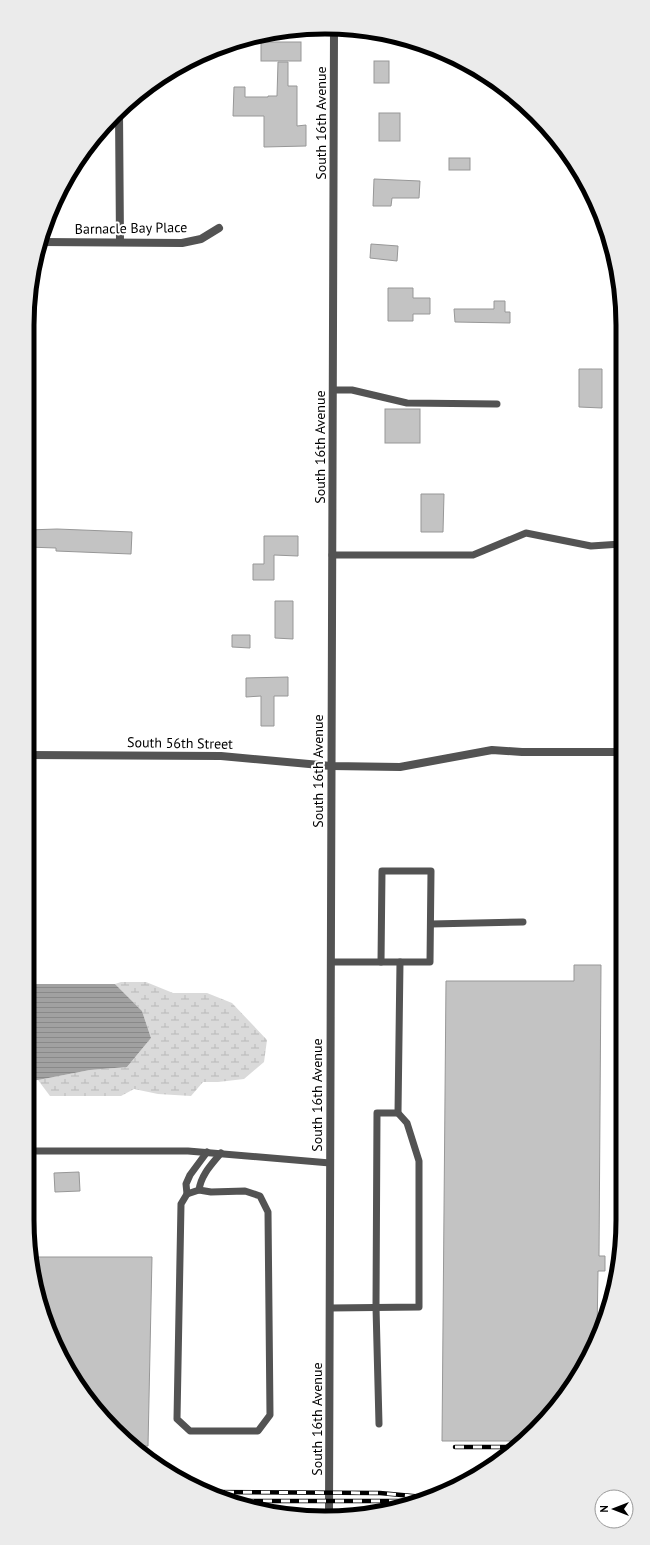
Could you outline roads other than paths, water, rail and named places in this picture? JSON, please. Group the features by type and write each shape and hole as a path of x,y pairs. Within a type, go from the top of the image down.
{"street":[{"name":"South 16th Avenue","path":"329,1511 334,34"},
{"path":"119,119 120,242"},
{"name":"Barnacle Bay Place","path":"46,242 182,243 201,239 219,228"},
{"name":"South 56th Street","path":"34,755 221,756 331,766 400,767 492,750 522,752 616,752"}],"lane":[{"path":"333,390 352,390 408,403 497,404"},
{"path":"332,555 473,554 526,533 591,546 616,544"},
{"path":"331,962 381,962 430,962 431,871 382,871 381,962"},
{"path":"431,924 523,922"},
{"path":"330,1308 420,1307 419,1161 407,1123 398,1113 400,962"},
{"path":"379,1424 376,1308 377,1113 398,1113"},
{"path":"34,1151 188,1151 330,1163"},
{"path":"188,1194 186,1184 190,1175 207,1152"},
{"path":"199,1190 202,1179 209,1167 221,1153"},
{"path":"199,1190 211,1192 245,1191 260,1196 268,1212 270,1415 258,1431 190,1431 177,1419 181,1204 188,1194 199,1190"}],"railway":[{"path":"455,1447 507,1447"},
{"path":"221,1492 380,1493 417,1496"},
{"path":"250,1501 400,1501"}]}
